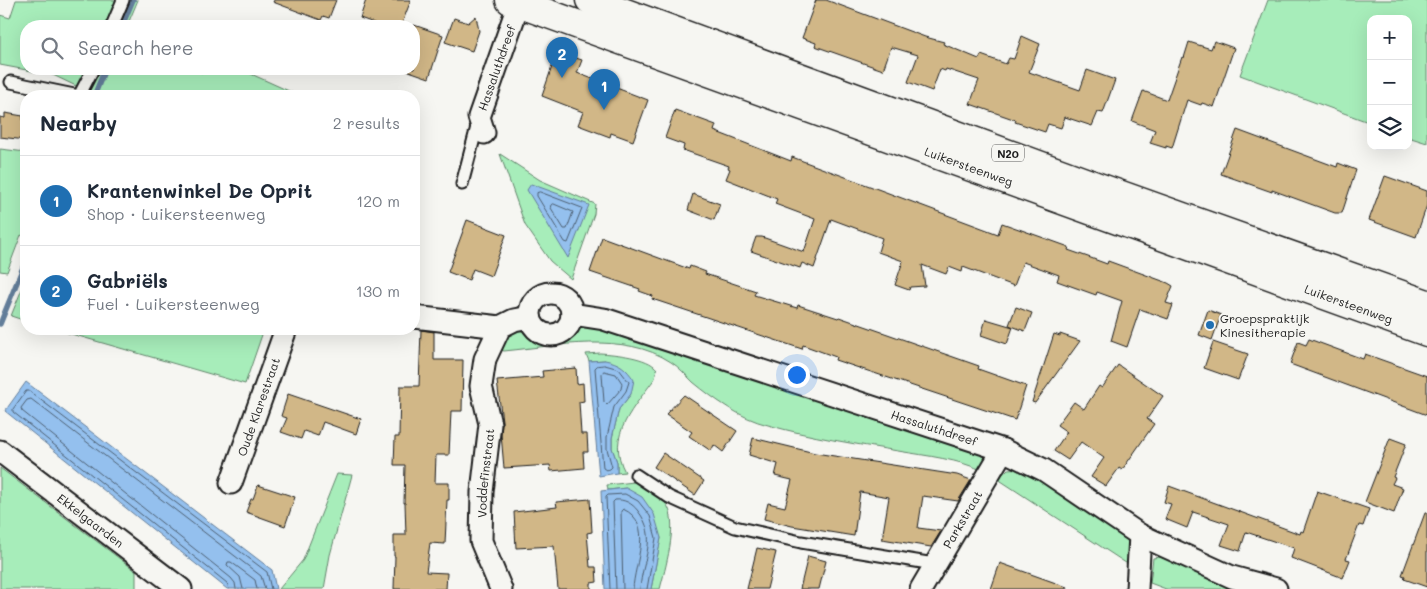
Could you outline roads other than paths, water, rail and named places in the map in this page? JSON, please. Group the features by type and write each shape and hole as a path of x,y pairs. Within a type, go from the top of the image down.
{"main road":[{"name":"Luikersteenweg","path":"590,0 1091,184 1427,304"},
{"name":"Luikersteenweg","path":"515,2 1427,332"}],"street":[{"name":"Hassaluthdreef","path":"482,125 515,2"},
{"path":"550,293 563,297 568,302 572,314 568,327 556,335 536,330 530,317 531,306 534,301 544,294 550,293"},
{"name":"Hassaluthdreef","path":"572,314 604,319 1003,450 1044,470 1140,535 1232,577 1276,589"},
{"path":"420,318 500,327 514,320 530,317"},
{"name":"Voddefinstraat","path":"500,327 485,359 481,386 490,424 482,492 481,541 501,589"},
{"name":"Oude Klarestraat","path":"231,483 284,335"},
{"name":"Parkstraat","path":"921,589 934,564 1003,450"},
{"name":"Ekkelgaarden","path":"0,451 181,589"},
{"path":"1137,589 1140,535"}],"lane":[{"path":"115,20 123,0"},
{"path":"82,90 90,75"},
{"path":"11,82 50,90"},
{"path":"462,184 482,125"},
{"path":"636,475 669,497 735,527 801,542 934,564"}],"water":[{"path":"531,184 589,205 568,258 527,190"},
{"path":"605,360 622,367 634,380 631,394 619,409 612,438 612,448 617,462 617,473 599,476 589,361"},
{"path":"26,382 272,570 276,589 227,589 5,411"},
{"path":"626,488 642,497 654,514 661,538 651,589 605,589 601,491"}],"waterway":[{"path":"125,20 133,0"},
{"path":"96,90 103,75"},
{"path":"0,324 20,275"}],"place":[{"name":"Gabriëls","path":"562,78"},
{"name":"Krantenwinkel De Oprit","path":"604,110"},
{"name":"Groepspraktijk Kinesitherapie","path":"1210,325"}]}
